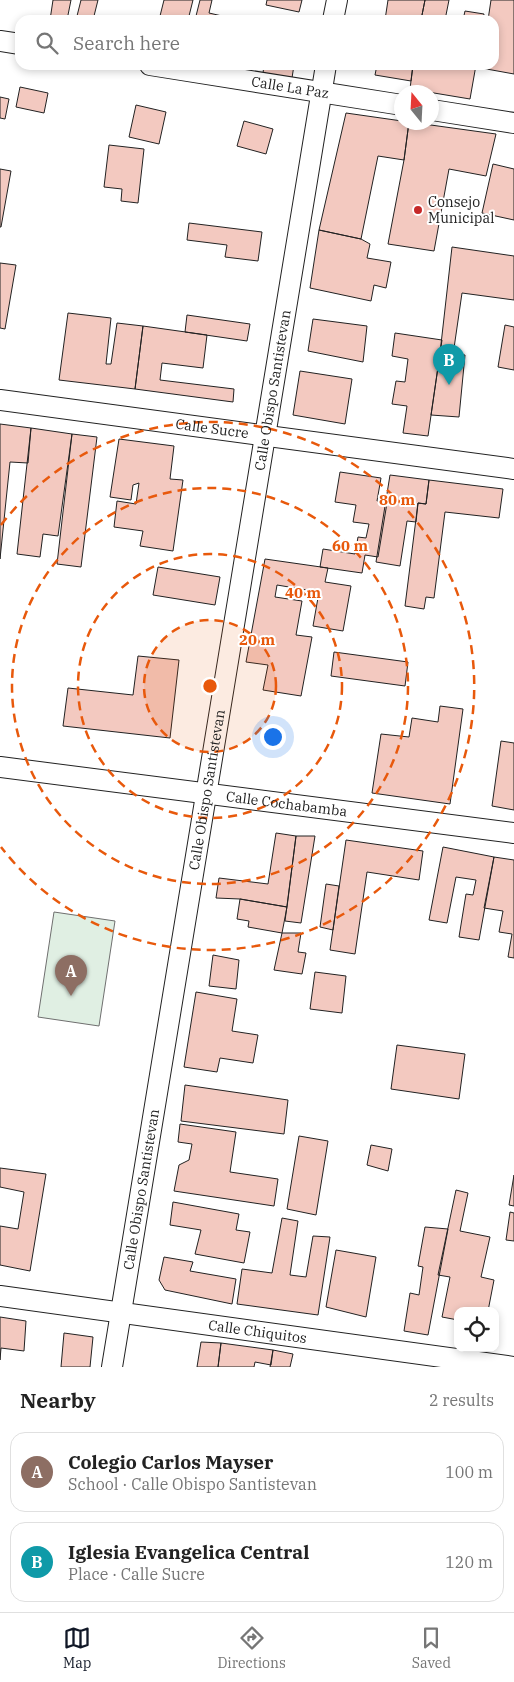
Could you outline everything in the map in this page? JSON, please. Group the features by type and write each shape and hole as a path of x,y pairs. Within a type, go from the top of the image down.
{"street":[{"path":"334,15 337,0"},
{"path":"0,41 15,43"},
{"name":"Calle La Paz","path":"182,70 394,104"},
{"name":"Calle Obispo Santistevan","path":"112,1367 325,70"},
{"path":"439,111 514,123"},
{"name":"Calle Sucre","path":"0,400 514,469"},
{"name":"Calle Cochabamba","path":"0,767 514,833"},
{"name":"Calle Chiquitos","path":"0,1296 514,1367"}],"green space":[{"path":"54,912 115,921 99,1026 38,1017"}],"building":[{"path":"53,0 71,0 68,15 51,15"},
{"path":"81,0 98,0 94,15 77,15"},
{"path":"164,0 193,0 189,15 160,15"},
{"path":"200,0 212,0 209,13 218,15 196,15"},
{"path":"267,0 302,0 299,12 266,5"},
{"path":"388,0 425,0 422,15 386,15"},
{"path":"425,0 449,0 446,15 422,15"},
{"path":"491,0 514,0 514,74 492,70 499,70 499,15 489,15"},
{"path":"465,11 484,14 484,15 464,15"},
{"path":"263,70 293,70 292,78 263,73"},
{"path":"376,70 412,70 411,81 375,75"},
{"path":"412,70 475,70 470,99 439,94 439,85 410,85"},
{"path":"20,87 48,93 44,113 16,107"},
{"path":"0,97 9,99 5,119 0,118"},
{"path":"136,105 166,112 159,144 129,137"},
{"path":"346,113 394,120 394,130 408,130 404,160 378,156 361,239 319,230"},
{"path":"244,121 273,129 266,154 237,146"},
{"name":"Consejo Municipal","path":"439,126 496,134 486,176 449,169 434,251 388,244 408,130 439,130"},
{"path":"109,145 144,149 138,203 121,201 122,189 104,187"},
{"path":"493,164 514,169 514,220 482,213"},
{"path":"0,169 11,171 1,227 0,227"},
{"path":"189,223 262,232 258,261 225,257 227,245 187,240"},
{"path":"319,230 361,239 370,244 367,258 391,262 386,288 374,285 371,301 310,288"},
{"path":"452,247 514,256 514,300 462,293 453,355 440,353"},
{"path":"0,263 16,265 5,329 0,328"},
{"path":"68,313 111,318 106,364 111,364 117,323 143,326 135,389 59,380"},
{"path":"187,315 250,324 247,341 185,332"},
{"path":"313,319 367,326 363,362 308,351"},
{"path":"505,325 514,327 514,370 498,367"},
{"path":"143,326 207,335 203,368 162,363 160,380 234,389 233,402 135,389"},
{"path":"395,333 442,340 428,436 403,433 407,406 392,404 396,381 405,382 408,359 392,356"},
{"path":"440,353 465,355 459,417 431,415"},
{"path":"300,371 352,379 345,424 293,415"},
{"path":"0,424 31,428 28,463 10,462 0,559"},
{"path":"31,428 72,434 58,536 43,534 40,557 17,554"},
{"path":"72,434 97,437 81,567 57,564"},
{"path":"119,439 174,446 170,479 183,480 173,551 140,546 143,531 114,527 117,501 136,504 139,483 133,485 131,500 110,497"},
{"path":"340,472 381,478 377,501 387,503 378,557 365,555 362,573 320,567 323,549 355,554 358,537 366,538 369,524 353,522 356,505 335,502"},
{"path":"390,475 429,480 426,504 418,503 416,522 407,521 400,566 376,562"},
{"path":"429,480 503,489 499,518 445,512 434,598 426,597 424,609 405,606 418,503 426,504"},
{"path":"265,559 328,568 325,582 351,586 343,631 313,626 319,592 277,585 275,597 302,601 296,635 312,637 301,696 263,690 268,665 246,662"},
{"path":"158,567 220,577 215,605 153,595"},
{"path":"334,652 408,662 405,686 331,676"},
{"path":"138,656 179,660 170,738 63,726 68,688 133,695"},
{"path":"440,706 463,709 450,804 372,793 381,734 409,737 412,718 438,722"},
{"path":"501,741 514,743 514,810 492,806"},
{"path":"276,833 296,836 287,907 240,899 216,898 219,878 268,884"},
{"path":"296,836 315,836 301,923 285,921"},
{"path":"346,840 423,851 419,880 367,872 355,954 330,950"},
{"path":"443,847 494,857 479,940 459,937 466,894 473,895 476,880 456,877 447,923 429,920"},
{"path":"494,857 514,860 514,958 508,957 512,934 499,932 503,911 484,908"},
{"path":"326,884 339,886 333,930 320,927"},
{"path":"240,899 287,907 282,933 248,927 249,921 237,919"},
{"path":"282,933 301,933 298,952 306,953 302,974 274,970"},
{"path":"213,955 239,960 236,989 209,986"},
{"path":"315,972 346,976 342,1013 310,1009"},
{"path":"196,992 237,999 232,1031 258,1035 253,1063 220,1058 217,1072 184,1067"},
{"path":"397,1045 465,1054 459,1099 391,1089"},
{"path":"185,1085 288,1100 284,1134 181,1121"},
{"path":"180,1124 236,1132 230,1172 278,1179 274,1206 174,1191 179,1165 189,1160 192,1144 178,1142"},
{"path":"299,1136 328,1141 316,1215 287,1209"},
{"path":"371,1145 392,1149 388,1171 367,1165"},
{"path":"0,1168 46,1174 30,1271 0,1265 0,1226 18,1229 24,1192 0,1187"},
{"path":"514,1175 514,1206 509,1205"},
{"path":"456,1190 468,1193 460,1231 490,1237 481,1277 494,1280 489,1307 454,1307 454,1319 442,1317 450,1277 438,1275"},
{"path":"173,1202 239,1214 236,1230 250,1232 244,1263 195,1254 201,1230 170,1225"},
{"path":"510,1212 514,1213 514,1241 506,1240"},
{"path":"282,1218 298,1221 290,1275 306,1277 313,1236 330,1237 318,1315 237,1304 242,1269 272,1273"},
{"path":"425,1227 448,1229 428,1335 404,1331 410,1293 419,1295 423,1267 418,1266"},
{"path":"336,1250 376,1257 366,1317 326,1307"},
{"path":"164,1257 193,1262 190,1271 236,1279 232,1304 165,1290 159,1280"},
{"path":"0,1317 26,1321 24,1351 1,1348 0,1360"},
{"path":"64,1333 93,1337 90,1367 61,1367"},
{"path":"201,1342 221,1343 218,1367 197,1367"},
{"path":"221,1343 273,1350 271,1365 255,1362 254,1367 218,1367"},
{"path":"273,1350 293,1354 290,1367 270,1367"}],"place":[{"name":"Consejo Municipal","path":"418,210"},
{"name":"Iglesia Evangelica Central","path":"449,385"},
{"name":"Colegio Carlos Mayser","path":"71,996"}]}
